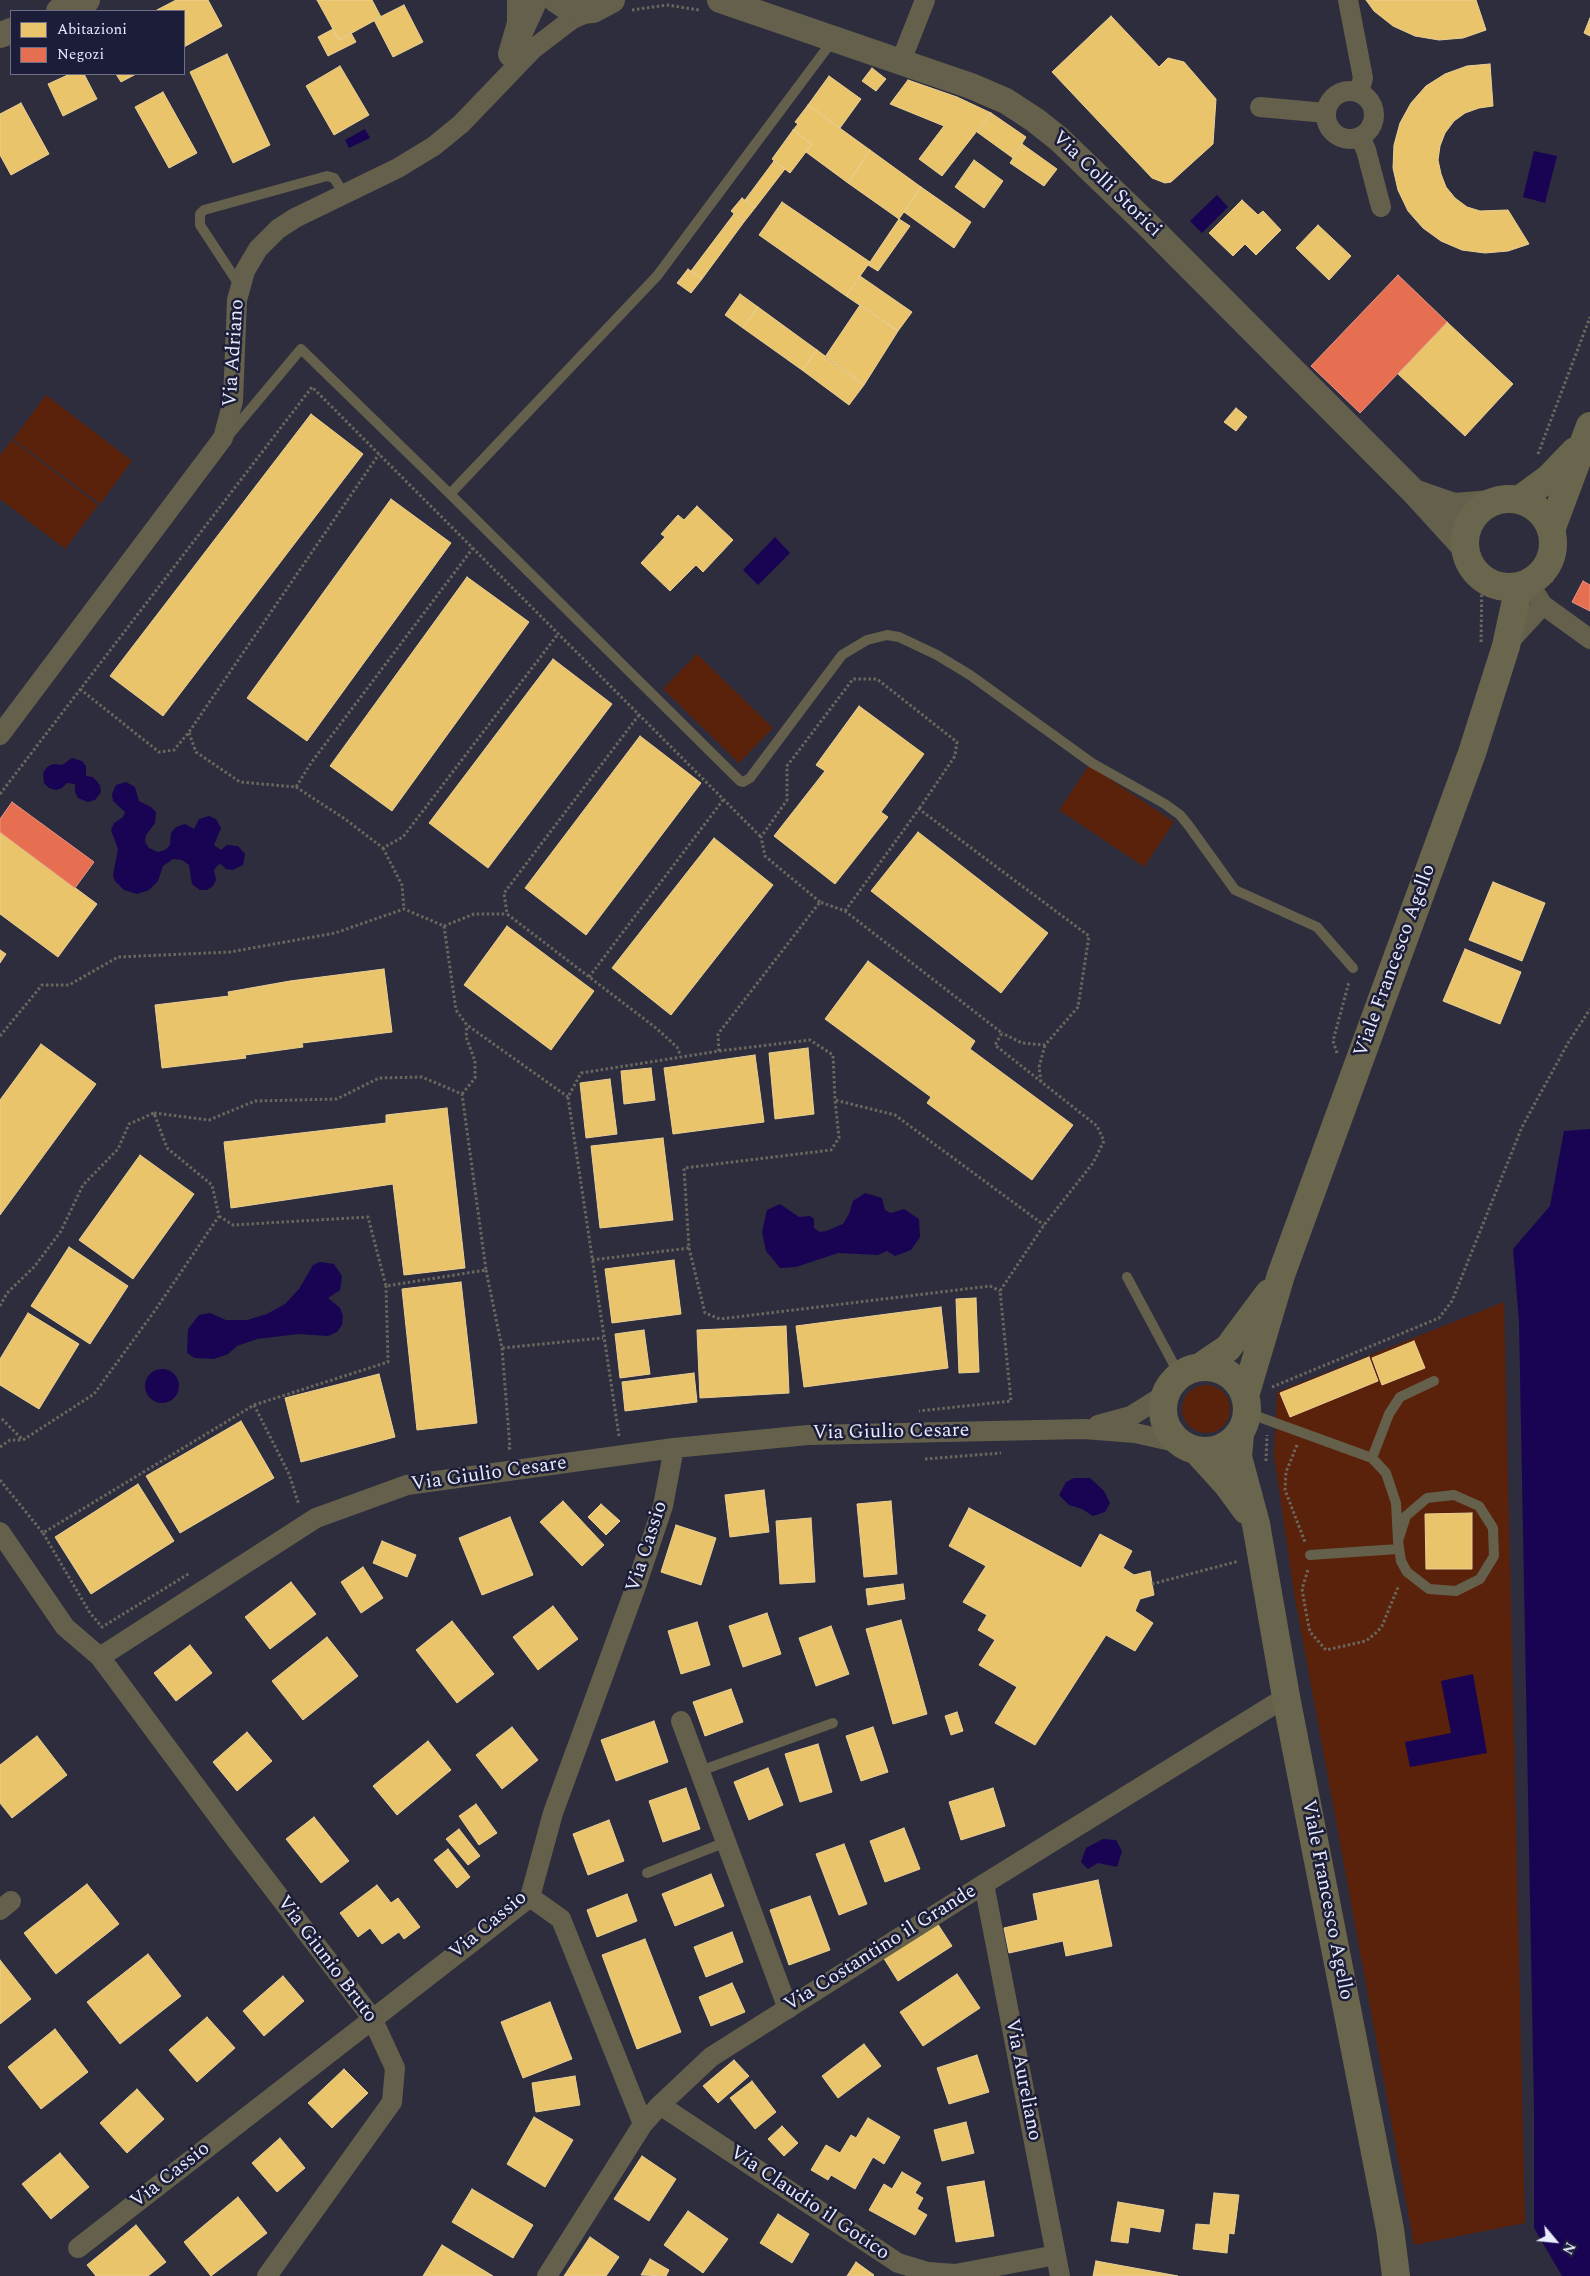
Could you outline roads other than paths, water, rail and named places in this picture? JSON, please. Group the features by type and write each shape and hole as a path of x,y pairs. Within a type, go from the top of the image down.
{"main road":[{"path":"1518,500 1549,478 1587,434"},
{"path":"1557,537 1539,510 1518,500 1500,500 1491,503 1474,518 1467,533 1466,549 1474,570 1482,577 1499,586 1531,591 1538,576 1550,560 1553,540 1557,537 1587,434"},
{"path":"1482,577 1493,646"},
{"name":"Viale Francesco Agello","path":"1396,2276 1390,2229 1286,1697 1256,1524 1238,1457 1250,1416 1281,1275 1472,753 1493,646 1531,591"},
{"name":"Viale Francesco Agello","path":"1182,1379 1228,1348 1281,1275"},
{"path":"1212,1367 1230,1375 1242,1388 1250,1416 1223,1448 1206,1452 1189,1447 1172,1436 1164,1416 1182,1379 1212,1367"},
{"name":"Viale Francesco Agello","path":"1189,1447 1228,1484 1256,1524"}],"street":[{"path":"62,10 87,0"},
{"path":"511,54 520,23 520,0"},
{"name":"Via Adriano","path":"473,110 511,54 538,0"},
{"path":"556,0 568,8 609,4"},
{"name":"Via Colli Storici","path":"720,0 971,86 1006,101 1059,139 1414,492 1466,549"},
{"path":"901,61 925,0"},
{"path":"1348,0 1363,78 1359,93"},
{"name":"Via Adriano","path":"0,734 210,459 223,438 233,401 235,323 240,286 251,260 278,229 398,168 434,146 506,79 532,49 572,20 609,4"},
{"path":"1345,92 1359,93 1366,97 1373,111 1371,126 1360,137 1344,138 1336,134 1327,121 1326,113 1332,100 1338,95 1345,92"},
{"path":"1260,107 1326,113"},
{"path":"1360,137 1366,150 1381,207"},
{"name":"Via Colli Storici","path":"1414,492 1454,506 1491,503"},
{"path":"1531,591 1590,639"},
{"name":"Via Giulio Cesare","path":"1084,1429 1131,1416 1182,1379"},
{"name":"Via Giulio Cesare","path":"100,1657 316,1518 407,1485 674,1448 808,1435 1084,1429 1135,1433 1189,1447"},
{"name":"Via Cassio","path":"78,2248 530,1897 553,1813 636,1586 663,1506 674,1448"},
{"path":"0,1532 64,1627 100,1657"},
{"name":"Via Giunio Bruto","path":"100,1657 229,1831 372,2018 394,2068 392,2102 267,2276"},
{"name":"Via Costantino il Grande","path":"547,2276 643,2124 660,2105 711,2057 984,1884 1286,1697"},
{"path":"681,1721 788,2009"},
{"name":"Via Aureliano","path":"984,1884 1060,2276"},
{"path":"530,1897 561,1919 643,2124"},
{"name":"Via Claudio il Gotico","path":"660,2105 898,2263 928,2272 955,2274 1056,2255"}],"lane":[{"path":"450,494 657,276 833,39"},
{"path":"240,286 200,225 200,214 208,207 327,176 334,178 344,194"},
{"path":"210,459 301,349 740,781 750,778 842,655 867,640 887,635 899,637 937,655 970,675 1092,763 1165,804 1180,815 1189,826 1235,890 1317,927 1353,968"},
{"path":"1126,1277 1182,1379"},
{"path":"1372,1458 1389,1414 1400,1397 1434,1381"},
{"path":"1250,1416 1372,1458 1386,1473 1396,1503 1398,1545 1407,1572 1429,1589 1456,1591 1480,1579 1494,1556 1494,1528 1479,1506 1454,1495 1427,1498 1406,1516 1398,1545"},
{"path":"1310,1555 1398,1545"},
{"path":"700,1771 833,1723"},
{"path":"647,1874 726,1842"}]}
